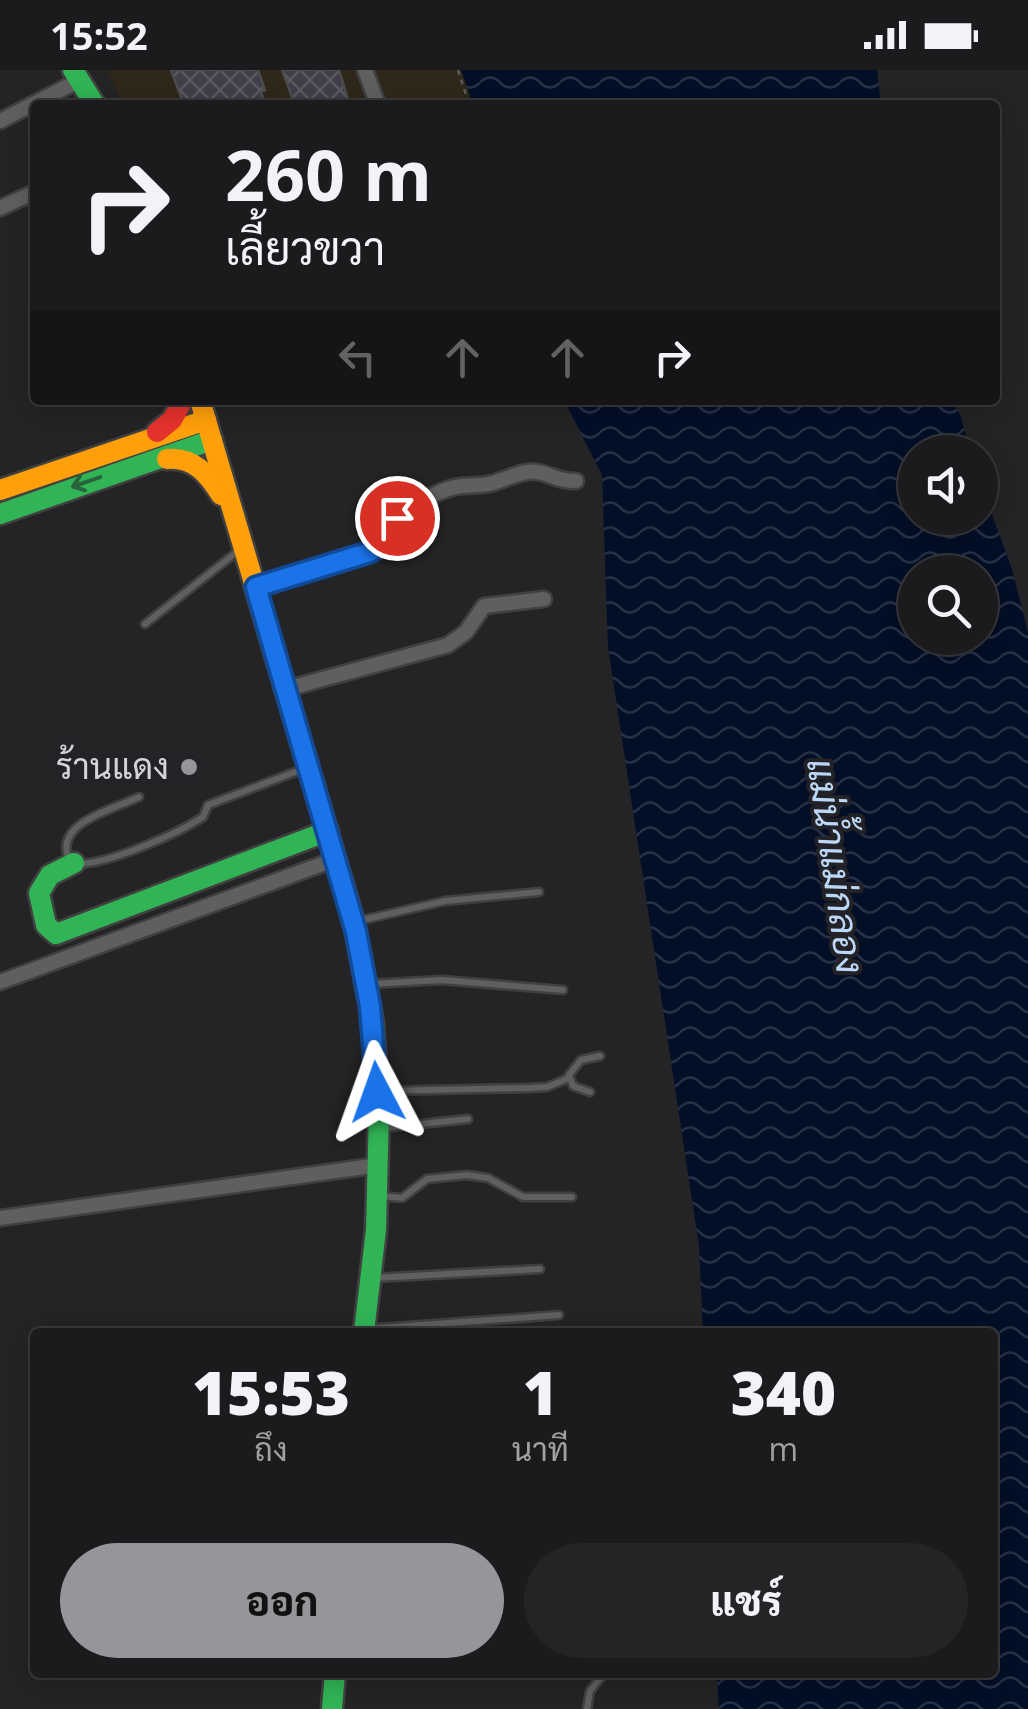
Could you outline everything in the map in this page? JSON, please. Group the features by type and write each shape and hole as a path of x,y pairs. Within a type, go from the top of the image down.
{"street":[{"path":"365,70 376,100"},
{"path":"34,100 76,75 92,100"},
{"path":"0,120 30,102"},
{"path":"0,208 30,194"},
{"path":"140,453 164,429 180,405"},
{"path":"0,514 206,420 354,922 366,984 380,1165 364,1328"},
{"path":"0,490 140,453 182,457 212,480 243,548"},
{"path":"256,587 370,552 381,544 397,518 457,486 480,486 530,472 540,472 554,480 576,481"},
{"path":"286,689 448,645 466,632 484,606 544,598"},
{"path":"74,862 50,876 39,893 46,925 56,934 328,831"},
{"path":"0,982 336,859"},
{"path":"0,1218 380,1165"},
{"path":"332,1709 335,1678"}],"lane":[{"path":"146,624 243,548"},
{"path":"140,797 74,828 66,837 66,854 74,862 99,861 203,817 208,805 309,766"},
{"path":"354,922 445,901 540,892"},
{"path":"366,984 442,980 562,990"},
{"path":"377,1092 547,1087 569,1078 582,1060 600,1056"},
{"path":"569,1078 574,1086 590,1092"},
{"path":"380,1128 468,1119"},
{"path":"378,1196 402,1198 427,1179 467,1175 488,1178 523,1197 572,1197"},
{"path":"372,1278 540,1269"},
{"path":"401,1328 559,1315"},
{"path":"586,1709 590,1691 601,1678"}],"path":[{"path":"458,70 468,100"}],"shaded area":[{"path":"107,70 461,70 471,100 122,100"}],"water":[{"path":"461,70 877,70 880,100 471,100"},
{"name":"แม่น้ำแม่กลอง","path":"567,405 955,405 966,435 898,435 898,535 998,535 998,531 1028,632 1028,1709 719,1709 717,1678 998,1678 998,1328 703,1328 699,1246 608,647 602,475"}],"building":[{"path":"171,70 258,70 265,90 261,92 263,100 182,100"},
{"path":"282,70 339,70 348,100 293,100"}],"traffic: fast":[{"path":"73,70 92,100"},
{"path":"0,514 212,440"},
{"path":"74,863 50,875 39,893 46,925 56,934 328,831"},
{"path":"364,1328 376,1230 379,1110"},
{"path":"332,1709 335,1678"}],"traffic: slow":[{"path":"201,405 354,922 373,1023 379,1110"},
{"path":"0,490 206,420"},
{"path":"167,459 199,468 221,495"}],"traffic: jam":[{"path":"157,432 172,420 180,405"}],"place":[{"name":"ร้านแดง","path":"189,767"}],"route":[{"path":"377,1092 370,1006 356,932 256,587 370,552 381,544 397,518"}]}
